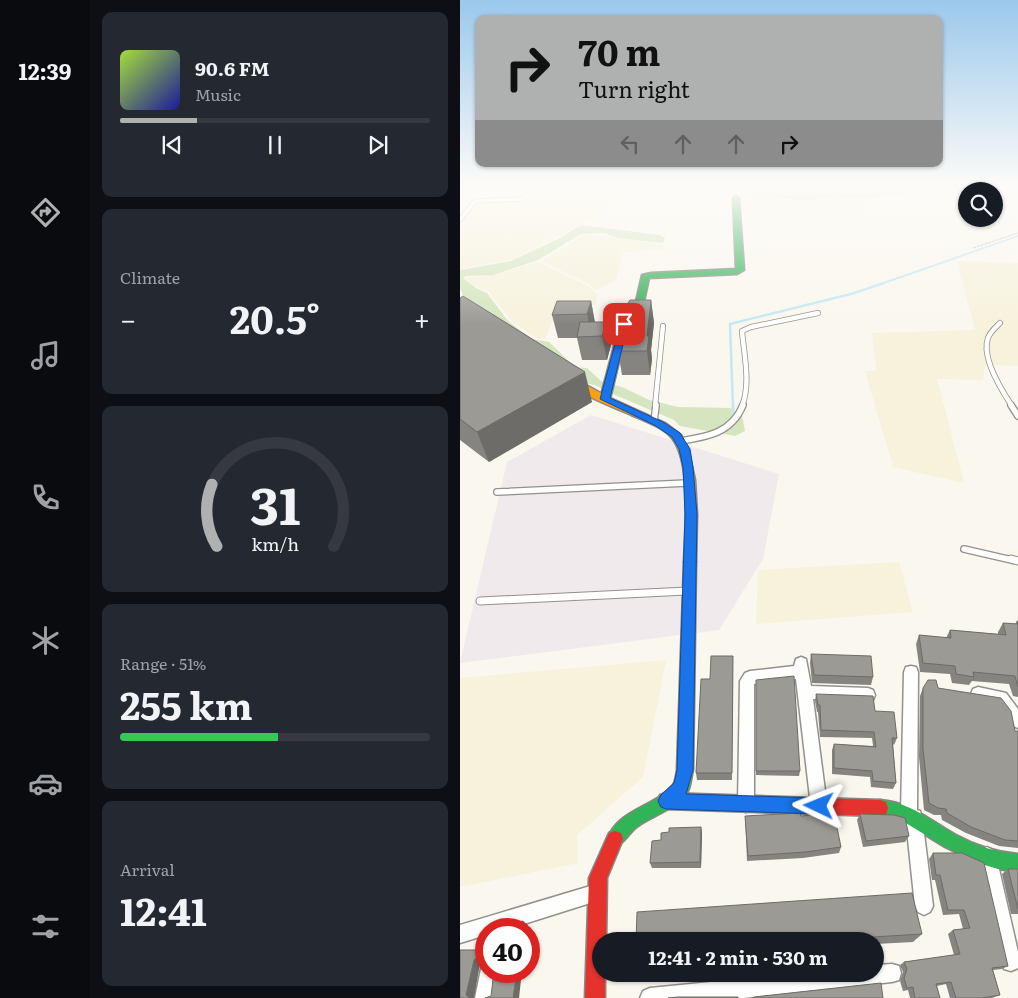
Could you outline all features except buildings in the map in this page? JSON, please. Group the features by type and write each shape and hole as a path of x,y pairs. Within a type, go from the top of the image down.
{"street":[{"path":"605,399 624,324 637,310 645,276 650,274 737,272 740,270 738,233"},
{"path":"566,376 586,391 654,422 676,435 684,449 691,514 685,770 681,788 666,801 630,821 612,843 598,878 595,998"},
{"path":"746,804 747,681 750,678 802,667 819,806"},
{"path":"911,672 912,815 924,906"},
{"path":"805,692 868,695"},
{"path":"967,693 1001,698 1018,720 1018,728"},
{"path":"666,801 891,808 912,815 947,838 997,861 1018,863"},
{"path":"987,856 1011,962"},
{"path":"521,918 597,893"},
{"path":"460,934 475,931"},
{"path":"650,998 892,973"},
{"path":"485,998 487,983"}],"lane":[{"path":"680,441 719,433 728,427 742,411 746,394 742,331 751,327 818,313"},
{"path":"1000,323 988,336 986,346 997,383 1018,416"},
{"path":"654,422 663,326"},
{"path":"497,492 689,483"},
{"path":"964,549 1018,561"},
{"path":"480,602 688,591"}],"path":[{"path":"973,248 1018,233"}],"shaded area":[{"path":"460,233 565,233 513,259 460,269"},
{"path":"582,235 603,235 617,239 665,245 665,250 623,252 616,280 596,290 589,284 542,261"},
{"path":"957,261 1018,263 1018,366 985,365 983,380 937,379 964,483 893,467 865,371 876,371 872,333 975,330"},
{"path":"538,262 586,285 596,293 597,303 570,316 553,319 545,339 536,338 511,320 489,292 475,286 465,278 493,275"},
{"path":"591,415 779,474 763,559 719,630 460,663 507,462"},
{"path":"899,562 913,612 756,624 758,570"},
{"path":"666,660 643,777 577,835 578,863 460,887 460,678"}],"green space":[{"path":"569,233 641,233 660,235 665,238 663,243 618,238 604,233 581,234 538,260 493,275 466,276 463,278 476,288 487,293 508,321 532,339 549,342 575,367 587,368 601,381 622,387 649,400 678,407 730,408 742,416 745,431 735,436 680,426 674,420 595,385 579,382 463,295 460,288 460,270 511,261"}],"waterway":[{"path":"881,284 1018,236"},
{"path":"733,406 730,324 851,294 881,284"},
{"path":"733,406 733,413"}],"traffic: fast":[{"path":"605,399 624,324 639,306 645,277 651,275 737,272 740,270 738,233"},
{"path":"615,839 630,821 666,801 681,788 685,770 690,562"},
{"path":"880,808 905,813 951,841 978,854 1018,863"}],"traffic: slow":[{"path":"573,381 593,394 661,425 672,431 677,437 683,449 690,480 690,562"}],"traffic: jam":[{"path":"666,801 880,808"},
{"path":"595,998 598,878 615,839"}],"route":[{"path":"624,324 605,399 659,424 676,435 684,449 688,467 691,514 685,770 681,788 666,801 819,806"}]}
